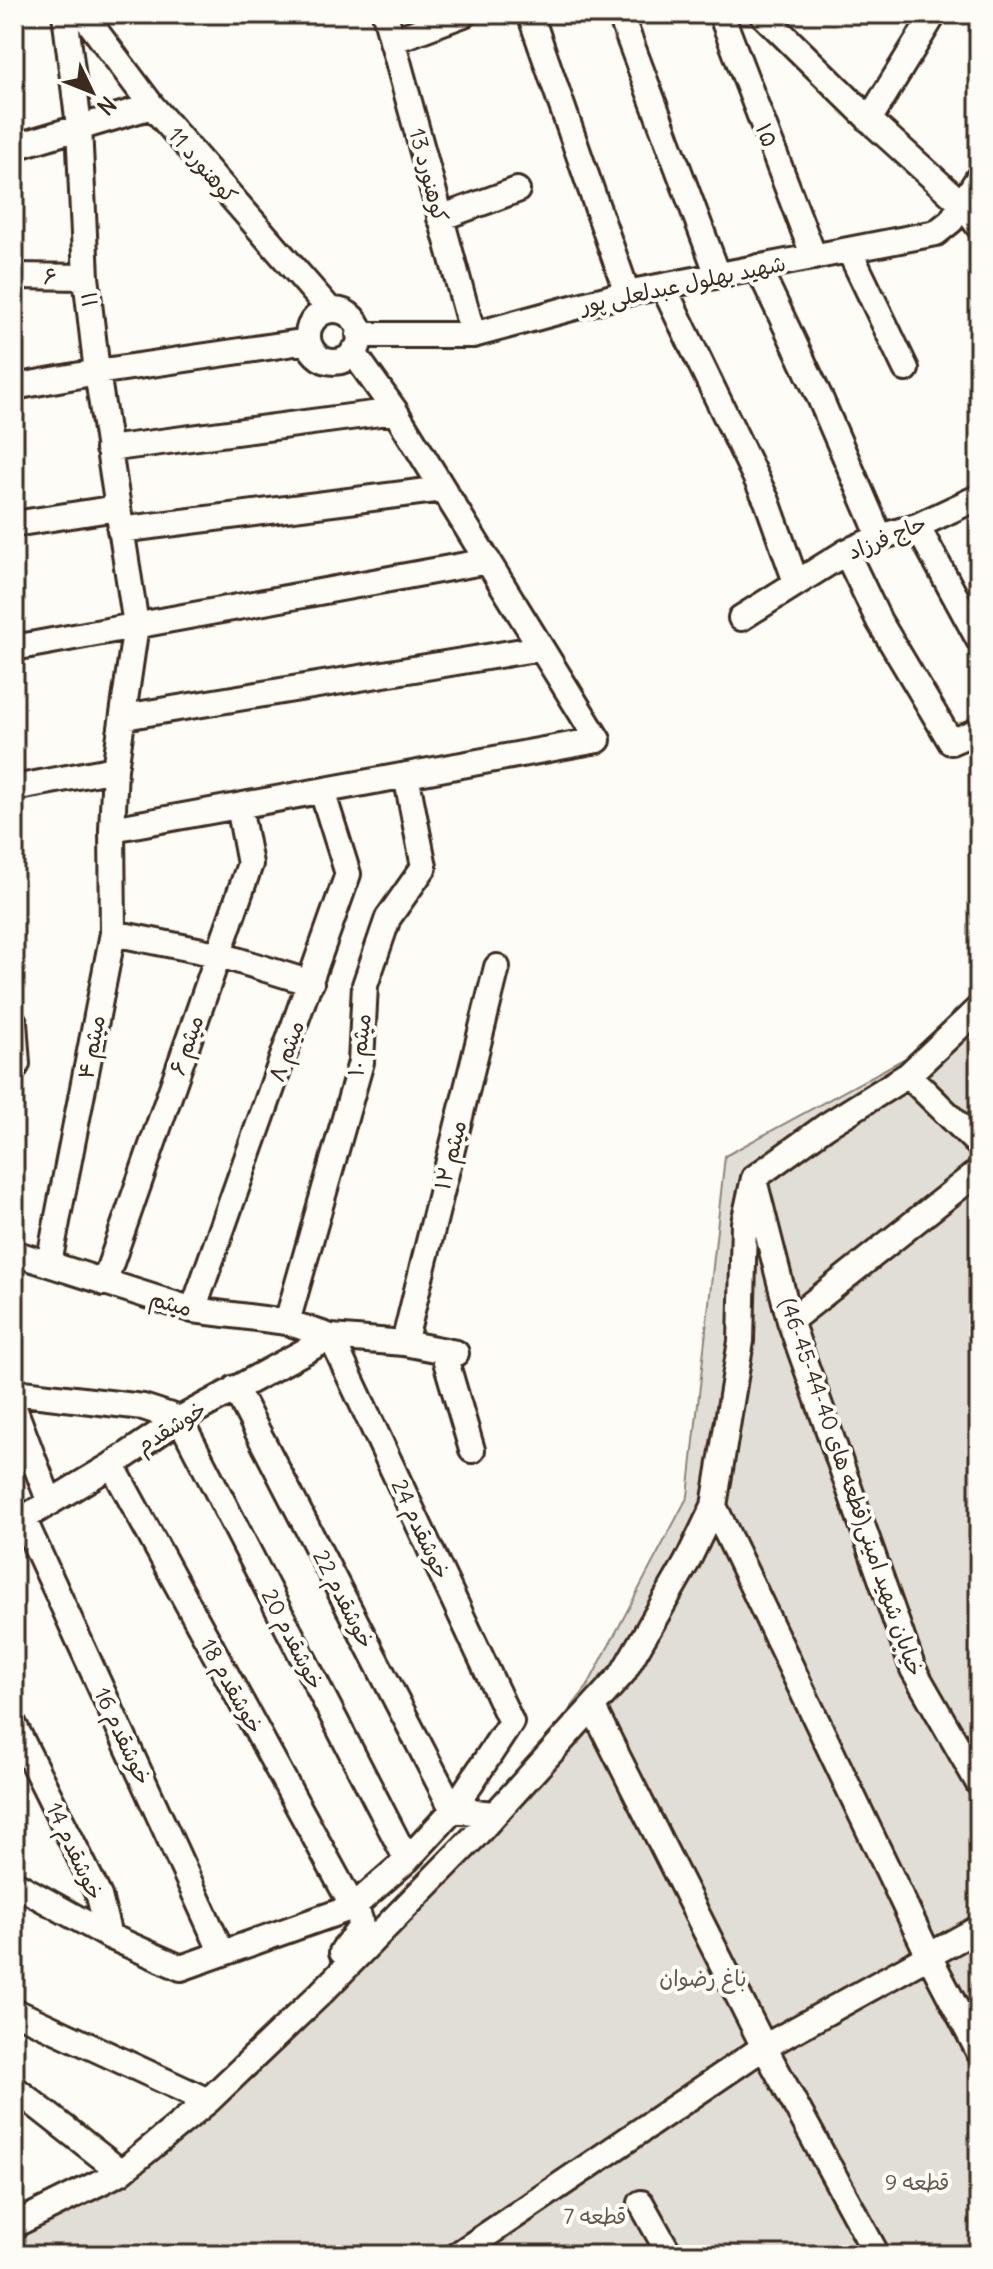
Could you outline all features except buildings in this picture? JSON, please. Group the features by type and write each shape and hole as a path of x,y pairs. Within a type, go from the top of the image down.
{"street":[{"name":"۱۱","path":"65,14 79,126 86,277 97,372 136,625"},
{"name":"کوهنورد 11","path":"83,14 152,106 330,310"},
{"name":"کوهنورد 13","path":"385,14 473,335"},
{"path":"392,41 464,14"},
{"path":"530,14 627,293"},
{"path":"620,14 718,275"},
{"name":"۱۵","path":"721,14 814,257"},
{"path":"762,14 869,120 963,205 979,227"},
{"path":"869,120 934,14"},
{"path":"14,147 152,106"},
{"name":"شهید بهلول عبدلعلی پور","path":"356,343 473,335 627,293 936,233 951,221 979,177"},
{"path":"440,218 517,190"},
{"path":"849,250 906,369"},
{"path":"758,267 820,398 880,537"},
{"name":"۶","path":"14,276 86,277"},
{"path":"663,286 767,501 796,582"},
{"path":"330,310 347,313 358,326 356,343 347,358 331,361 316,355 308,341 310,324 322,312 330,310"},
{"path":"14,387 308,341"},
{"path":"112,829 598,740 356,343"},
{"path":"108,449 395,411"},
{"path":"14,524 119,519 443,489"},
{"name":"حاج فرزاد","path":"741,618 846,552 917,526 979,497"},
{"path":"917,526 979,640"},
{"path":"846,552 879,621 951,742 979,730"},
{"path":"14,648 488,561"},
{"name":"۴ میثم","path":"49,1263 113,933 115,769 136,625"},
{"path":"124,717 541,648"},
{"path":"14,788 115,769"},
{"name":"۱۰ میثم","path":"287,1322 361,1062 365,985 388,918 424,867 406,775"},
{"name":"۸ میثم","path":"193,1310 348,874 322,791"},
{"name":"۶ میثم","path":"104,1283 250,864 239,806"},
{"path":"113,933 217,954 311,983"},
{"name":"۱۲ میثم","path":"404,1343 497,967"},
{"path":"14,2225 121,2172 208,2101 321,1993 494,1814 623,1673 687,1562 714,1506 741,1341 744,1223 754,1178 826,1126 908,1075 979,1008"},
{"path":"14,1022 17,1064 14,1069"},
{"path":"908,1075 979,1145"},
{"path":"790,1321 979,1171"},
{"name":"خیابان شهید امینی(قطعه های 40-44-45-46)","path":"754,1178 790,1321 913,1669 979,1784"},
{"name":"میثم","path":"14,1253 193,1310 287,1322 331,1337 404,1343 449,1352 472,1450"},
{"name":"خوشقدم","path":"18,1521 112,1465 180,1419 331,1337"},
{"name":"خوشقدم 24","path":"331,1337 511,1722 453,1810"},
{"name":"خوشقدم 22","path":"235,1388 453,1810"},
{"path":"14,1392 143,1407 180,1419"},
{"path":"14,1408 50,1503"},
{"name":"خوشقدم 20","path":"180,1419 407,1860"},
{"name":"خوشقدم 18","path":"112,1465 353,1907"},
{"path":"714,1506 929,1956 979,2052"},
{"name":"خوشقدم 16","path":"18,1521 222,1953"},
{"path":"593,1708 764,2047 877,2255"},
{"name":"خوشقدم 14","path":"14,1725 99,1896 109,1936"},
{"path":"14,1883 109,1936 181,1968 353,1907 407,1860 453,1810 494,1814"},
{"path":"321,1993 346,1946 360,1929 360,1916 353,1907"},
{"path":"457,2255 764,2047 979,1928"},
{"path":"14,2011 208,2101"},
{"path":"14,2088 121,2172"},
{"path":"641,2203 670,2255"}],"green space":[{"name":"باغ رضوان","path":"979,1018 979,2255 14,2255 14,2208 46,2215 210,2116 547,1739 587,1687 688,1496 725,1156"}],"park label":[{"name":"قطعه 9","path":"917,2182"},
{"name":"قطعه 7","path":"595,2216"}]}
